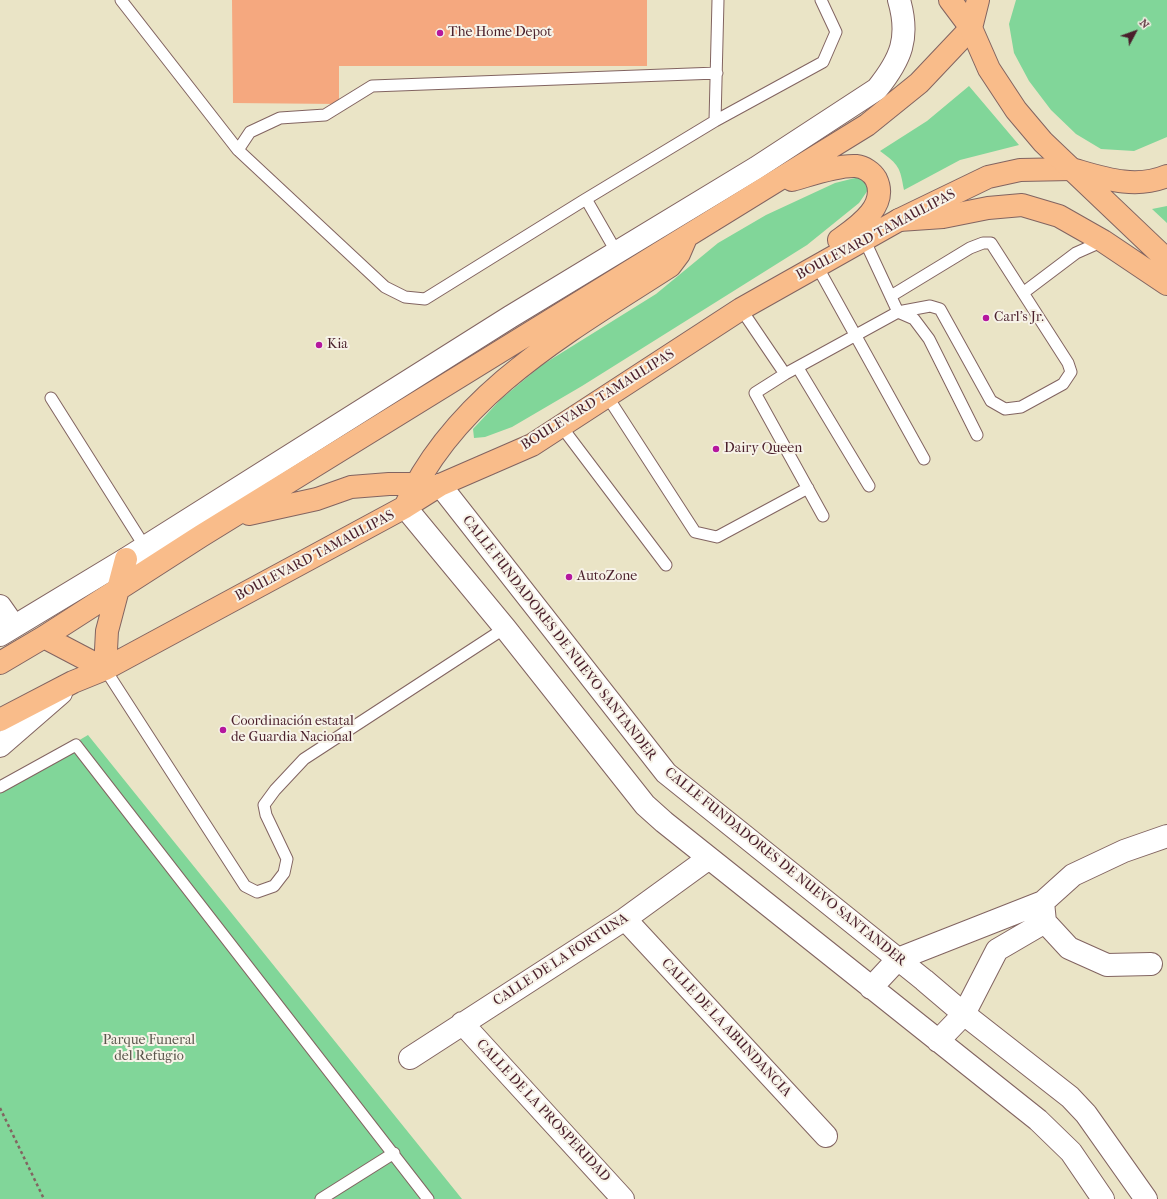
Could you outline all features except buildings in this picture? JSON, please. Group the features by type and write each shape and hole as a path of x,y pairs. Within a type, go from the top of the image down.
{"main road":[{"path":"950,0 971,28 989,70 1002,90 1043,142 1167,260"},
{"path":"0,663 862,128 888,109 918,83 971,28 978,0"},
{"path":"768,187 829,170 856,166 869,171 875,178 879,187 878,199 870,213 864,221 826,249 817,266"},
{"name":"BOULEVARD TAMAULIPAS","path":"0,720 73,682 105,669 405,507 440,485 532,445 741,309 899,220 988,177 1020,170 1072,170"},
{"path":"1072,170 1102,178 1138,183 1167,176"},
{"path":"899,220 943,217 988,208 1022,206 1059,216 1103,242 1167,284"},
{"path":"405,507 416,483 444,443 482,398 522,365 670,266 679,254 685,239"},
{"path":"234,517 317,499 351,487 416,483 440,485"},
{"path":"44,637 105,669 107,631 126,559"}],"street":[{"path":"0,606 7,631 126,559 510,317 756,168 876,89 892,71 899,57 904,31 903,15 899,0"},
{"path":"756,168 768,187"},
{"path":"510,317 525,338"},
{"name":"CALLE FUNDADORES DE NUEVO SANTANDER","path":"440,485 666,773 898,959 964,1014 1070,1097 1086,1114 1146,1199"},
{"path":"405,507 505,628 645,805 709,858 1058,1137 1071,1152 1103,1199"},
{"path":"0,746 73,682"},
{"path":"938,1041 964,1014 997,950 1044,912 1073,875 1124,851 1167,836"},
{"name":"CALLE DE LA FORTUNA","path":"410,1058 625,919 709,858"},
{"path":"871,988 898,959 1044,912"},
{"path":"1044,912 1069,948 1107,964 1151,964"},
{"name":"CALLE DE LA ABUNDANCIA","path":"625,919 826,1136"},
{"name":"CALLE DE LA PROSPERIDAD","path":"462,1024 623,1199"}],"lane":[{"path":"121,0 238,150 385,287 405,296 425,299 715,121 823,62 836,32 821,0"},
{"path":"715,121 718,0"},
{"path":"238,150 250,132 280,118 325,115 372,86 717,73"},
{"path":"586,199 617,253"},
{"path":"864,239 898,312 914,319 930,339 977,435"},
{"path":"1023,293 1076,254 1103,242"},
{"path":"824,516 756,393 785,374 898,312 930,306 940,309 991,401 1005,409 1021,407 1063,384 1071,372 1068,363 991,243 983,243 970,248 891,296"},
{"path":"817,266 924,459"},
{"path":"741,309 785,374"},
{"path":"798,368 869,486"},
{"path":"607,396 695,532 717,536 808,488"},
{"path":"51,398 145,547"},
{"path":"561,426 666,565"},
{"path":"105,669 245,886 257,892 274,886 284,873 287,859 266,815 264,805 275,790 304,759 505,628"},
{"path":"0,787 76,745 394,1153 428,1199"},
{"path":"321,1199 394,1153"}],"path":[{"path":"0,1108 44,1199"}],"green space":[{"path":"1016,0 1167,0 1167,137 1134,151 1101,149 1076,134 1051,110 1029,81 1014,53 1009,24"},
{"path":"969,86 1019,145 960,160 904,190 898,167 880,151 927,121"},
{"path":"859,177 867,182 868,190 859,203 807,245 582,386 512,427 485,437 474,438 473,429 501,399 542,365 656,294 718,243 766,215 835,183"},
{"path":"1167,206 1167,223 1152,209"},
{"name":"Parque Funeral del Refugio","path":"88,735 462,1199 0,1199 0,787"}],"place":[{"name":"The Home Depot","path":"440,33"},
{"name":"Carl's Jr.","path":"986,318"},
{"name":"Kia","path":"319,345"},
{"name":"Dairy Queen","path":"716,449"},
{"name":"AutoZone","path":"569,577"},
{"name":"Coordinación estatal de Guardia Nacional","path":"223,730"}]}
